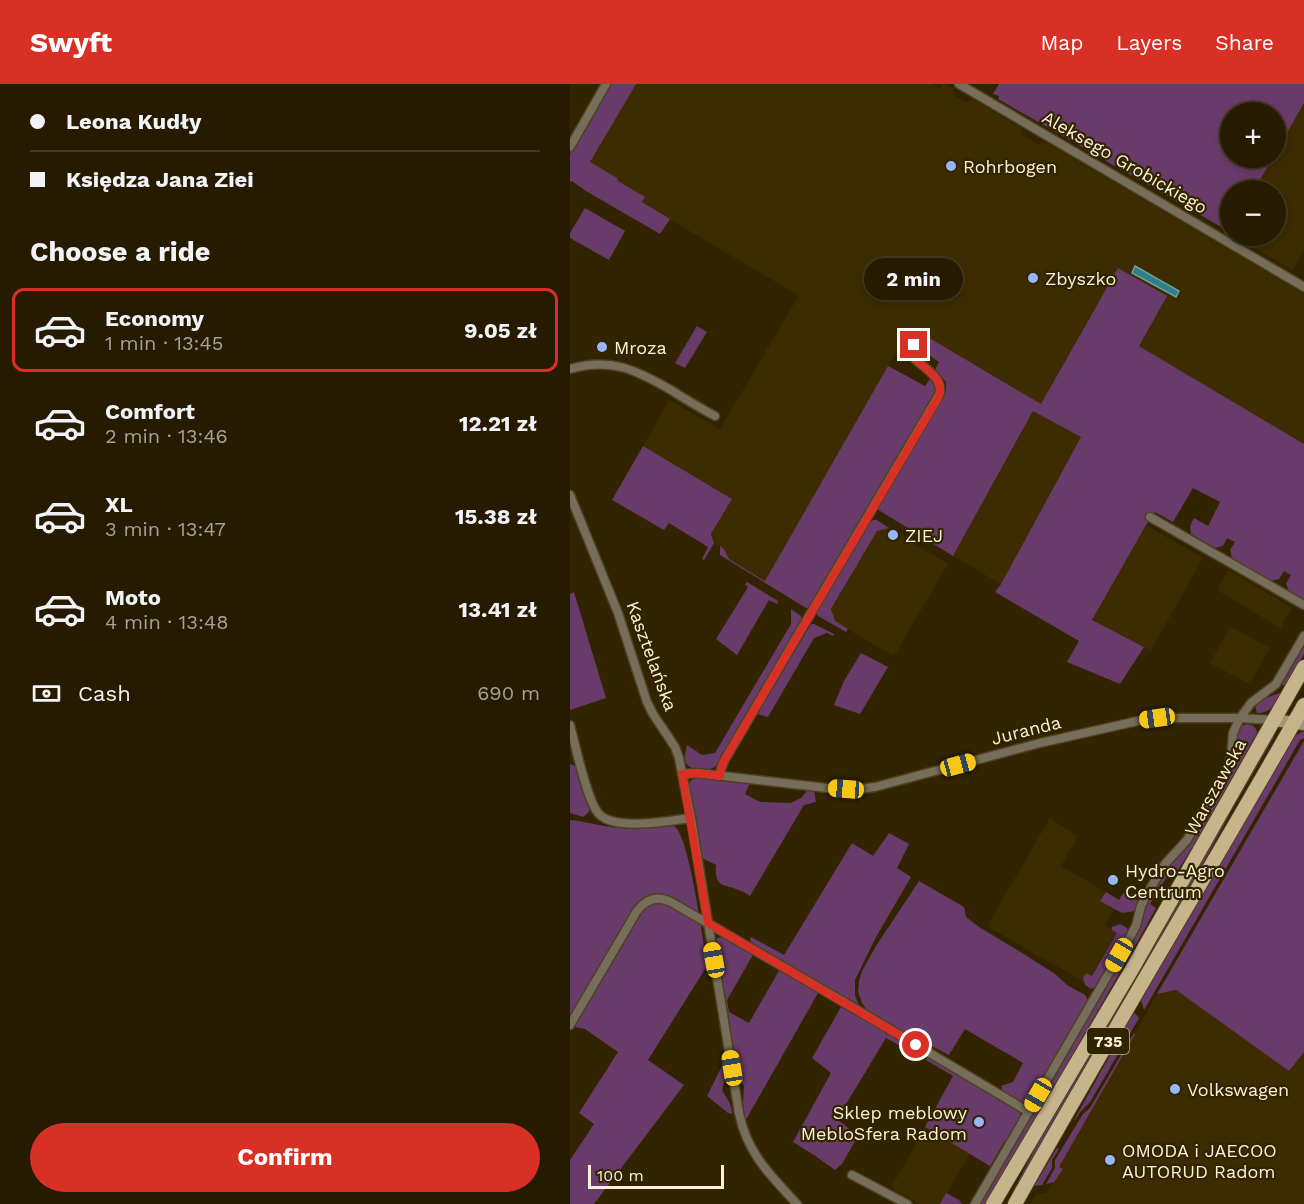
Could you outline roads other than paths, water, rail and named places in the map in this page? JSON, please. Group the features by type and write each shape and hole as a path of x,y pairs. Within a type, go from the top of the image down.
{"main road":[{"name":"Warszawska","path":"993,1204 1122,987 1304,667"},
{"name":"Warszawska","path":"1015,1204 1204,879 1299,723 1304,705"}],"street":[{"path":"570,147 606,84"},
{"name":"Aleksego Grobickiego","path":"959,84 1304,287"},
{"path":"720,776 724,761 940,393 941,388 936,379 912,355 914,345"},
{"path":"570,369 609,364 632,370 645,375 715,416"},
{"name":"Kasztelańska","path":"570,495 618,613 647,702 675,747 679,758 744,1133 760,1163 797,1204"},
{"path":"1150,517 1304,605"},
{"name":"Warszawska","path":"975,1204 1134,930 1147,894 1166,864 1187,840 1224,774 1230,762 1233,733 1239,718 1251,703 1276,684 1304,636"},
{"name":"Juranda","path":"682,774 697,773 827,788 860,789 876,787 1040,743 1143,720 1171,718 1274,720"},
{"path":"1274,720 1299,723"},
{"path":"570,725 591,801 599,815 609,820 630,823 691,818"},
{"path":"570,1025 642,904 663,898 1029,1112"},
{"path":"852,1175 907,1204"}],"water":[{"path":"1135,266 1179,291 1176,297 1132,273"}],"place":[{"name":"Rohrbogen","path":"951,166"},
{"name":"Zbyszko","path":"1033,278"},
{"name":"Mroza","path":"602,347"},
{"name":"ZIEJ","path":"893,535"},
{"name":"Hydro-Agro Centrum","path":"1113,880"},
{"name":"Volkswagen","path":"1175,1089"},
{"name":"Sklep meblowy MebloSfera Radom","path":"979,1122"},
{"name":"OMODA i JAECOO AUTORUD Radom","path":"1110,1160"}]}
